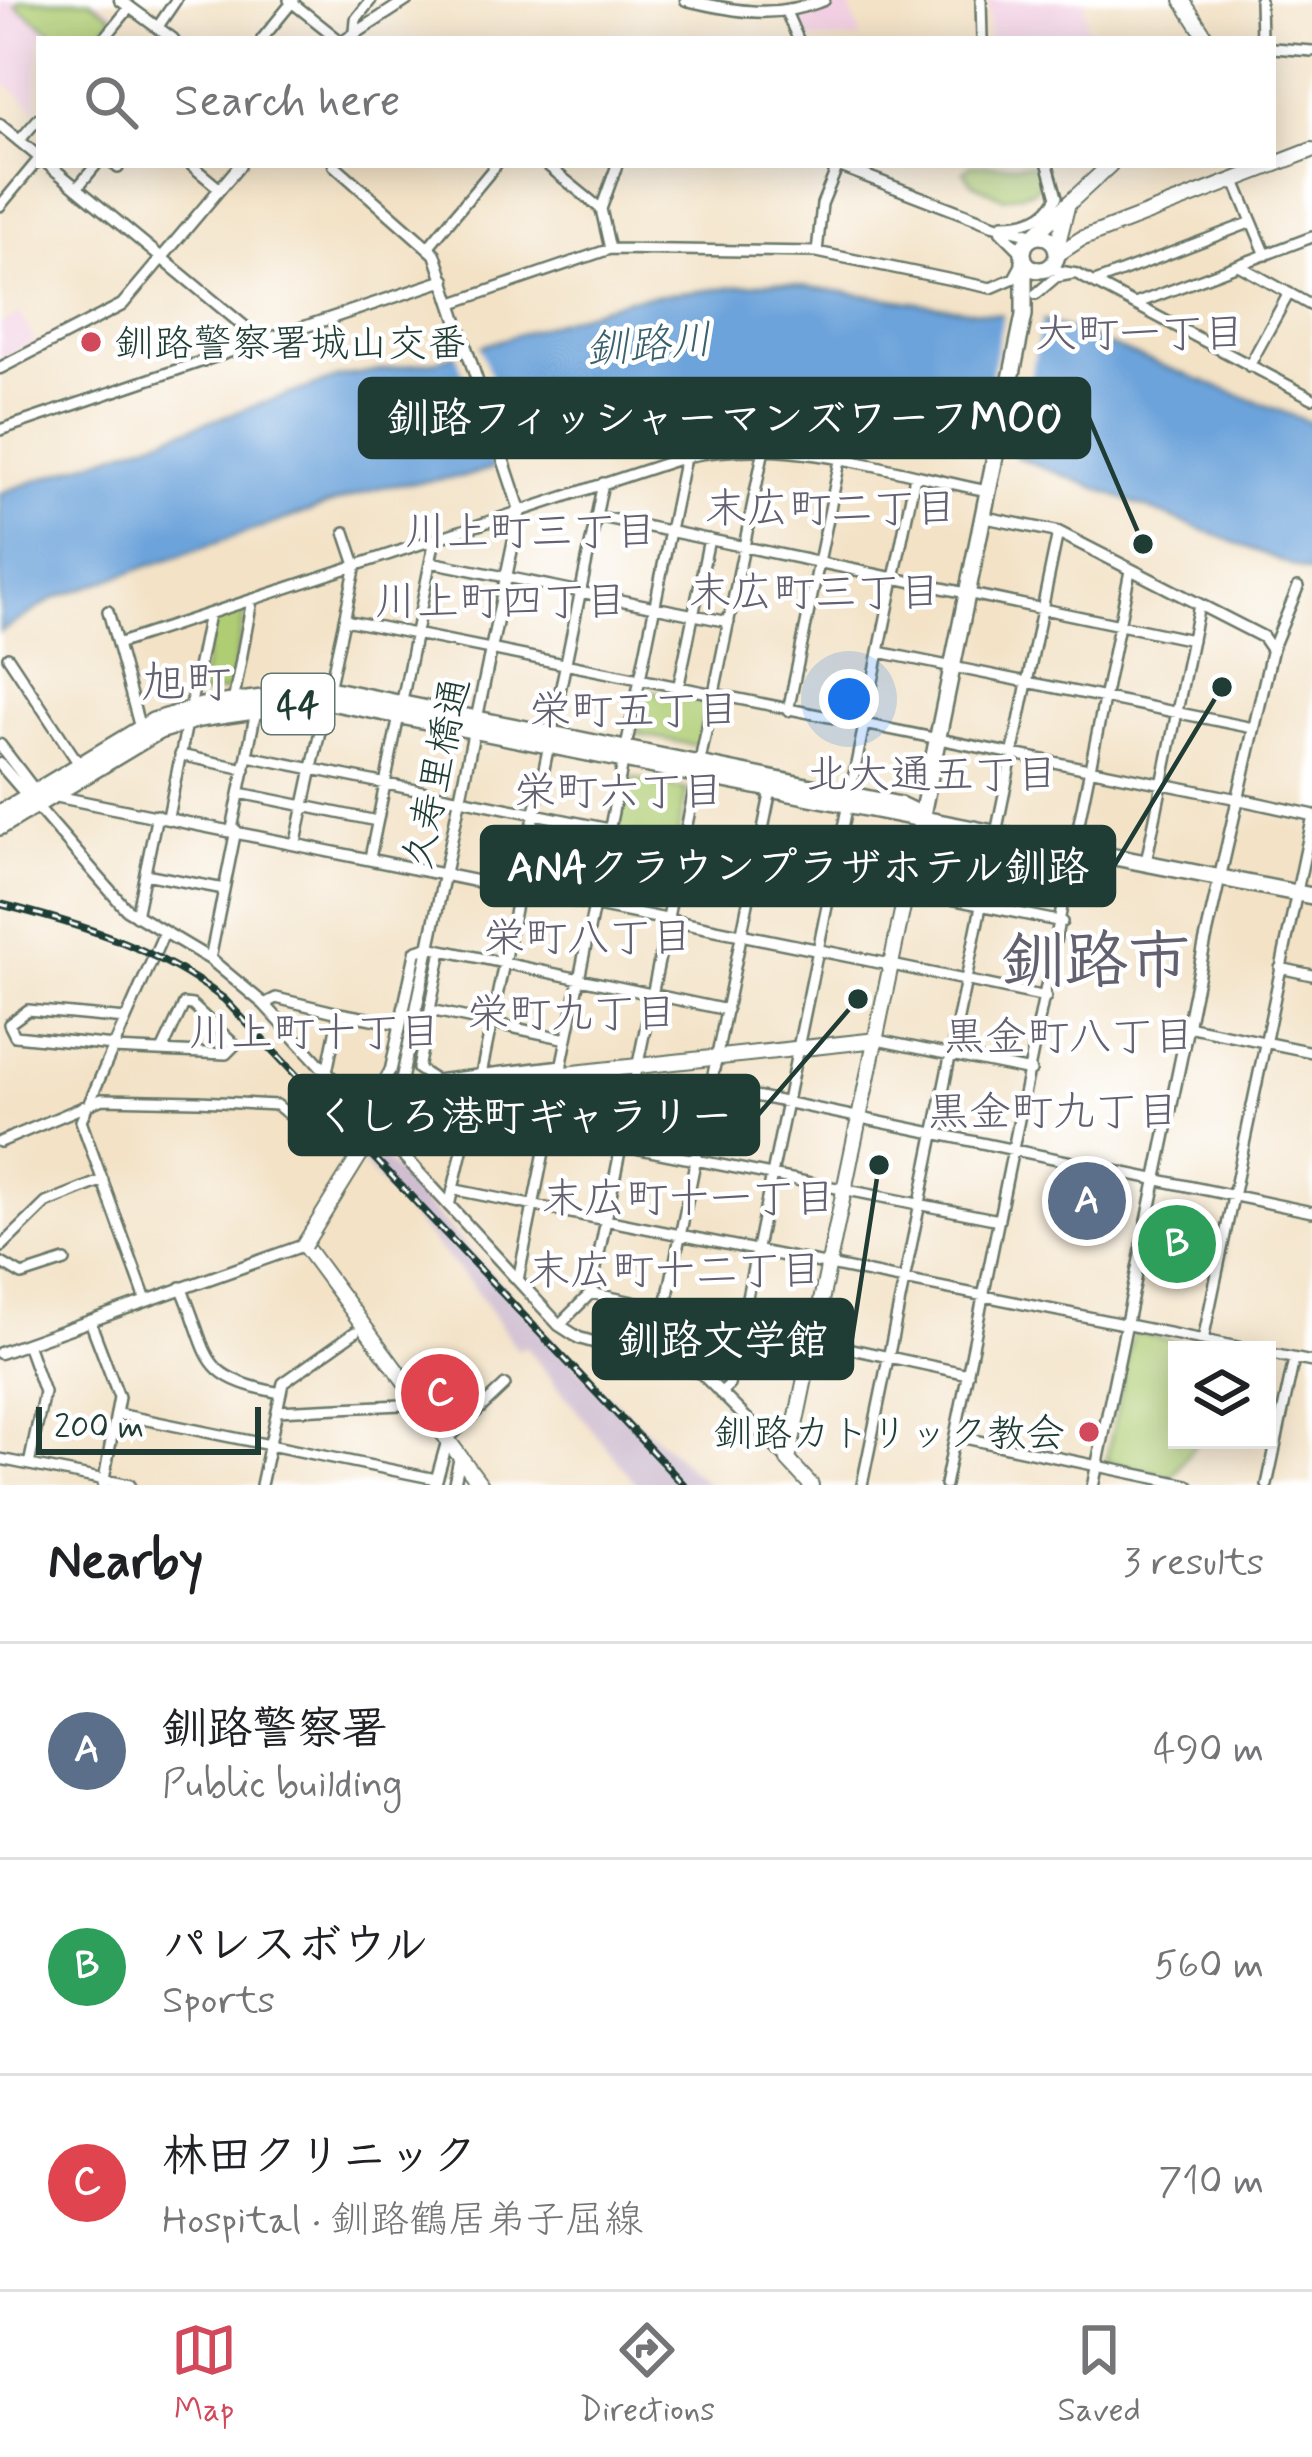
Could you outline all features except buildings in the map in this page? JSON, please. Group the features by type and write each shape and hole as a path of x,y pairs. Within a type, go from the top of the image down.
{"highway":[{"path":"1022,293 1043,252"},
{"path":"1043,252 1022,293 988,491 922,815 1304,894"},
{"name":"44","path":"0,827 80,764 142,732 189,715 327,695 922,815"},
{"name":"44","path":"0,813 37,797 142,732"},
{"name":"44","path":"699,769 771,790 848,800"}],"main road":[{"path":"1182,0 1205,36"},
{"path":"1276,164 1312,150"},
{"path":"1043,252 1069,202 1107,168"},
{"path":"1043,252 1267,168"},
{"path":"1043,252 1069,202"},
{"path":"811,1485 788,1460 922,815"},
{"path":"482,1485 304,1244 399,1092 877,1040"}],"street":[{"path":"157,28 176,0"},
{"path":"347,36 371,0"},
{"path":"347,36 406,0"},
{"path":"686,0 750,14 824,0"},
{"path":"981,0 982,36"},
{"path":"1260,0 1261,36"},
{"path":"264,36 292,1 347,36"},
{"path":"106,36 125,4 168,36"},
{"path":"1276,49 1312,51"},
{"path":"19,141 36,121"},
{"path":"0,125 36,155"},
{"path":"0,206 36,162"},
{"path":"53,168 262,341"},
{"path":"77,188 94,168"},
{"path":"195,168 220,189"},
{"path":"0,368 122,305 238,168"},
{"path":"338,168 429,245 453,303 610,249 818,252 1022,293 1056,277 1078,274"},
{"path":"429,245 493,168"},
{"path":"551,168 601,209"},
{"path":"610,249 601,209 616,168"},
{"path":"818,252 822,204 837,168"},
{"path":"846,168 994,225 1312,398"},
{"path":"980,220 1018,224 1051,208 1057,197 1049,168"},
{"path":"1235,181 1266,255"},
{"path":"1093,282 1252,221"},
{"path":"994,225 1043,252"},
{"path":"1135,304 1312,237"},
{"path":"1240,266 1312,306"},
{"path":"0,430 445,280"},
{"path":"1249,366 1289,293"},
{"name":"久寿里橋通","path":"399,1092 435,948 444,874 520,510 453,303"},
{"path":"560,1325 591,1293 764,449"},
{"path":"118,644 685,457 764,449 988,491"},
{"path":"518,1280 685,457"},
{"path":"788,710 840,461"},
{"path":"720,1393 729,1384 915,476"},
{"path":"482,1073 603,482"},
{"path":"596,516 1192,640"},
{"path":"983,517 1058,532 1263,637 1272,650"},
{"path":"296,842 356,565 345,532"},
{"path":"862,1485 1058,532"},
{"path":"370,858 435,539"},
{"path":"678,689 709,539"},
{"path":"431,562 729,622"},
{"path":"945,1485 1130,572"},
{"path":"1093,1485 1253,728 1272,650 1298,587"},
{"path":"232,708 252,600"},
{"path":"1146,862 1199,605"},
{"path":"108,611 142,732"},
{"path":"136,916 180,755 209,614"},
{"path":"345,620 1312,817 1304,894 1280,968 1203,1340"},
{"path":"879,652 1253,728"},
{"path":"8,657 80,764"},
{"path":"210,959 257,705"},
{"path":"0,745 136,916 210,959 264,1004 560,1325 579,1338 701,1373 788,1460"},
{"path":"180,755 245,769"},
{"path":"248,757 608,830"},
{"path":"0,764 6,781 37,797 296,842 1046,997"},
{"path":"655,1359 771,790"},
{"path":"240,793 377,820"},
{"path":"684,844 1062,922"},
{"path":"527,851 602,865"},
{"path":"146,874 224,890"},
{"path":"146,1300 81,1120 164,933"},
{"path":"365,1114 391,1069 416,951 435,948 727,1010"},
{"path":"435,948 422,1075 435,1081 482,1073 559,1077"},
{"path":"1280,968 1312,975"},
{"path":"264,1004 275,998 400,1024"},
{"path":"126,1019 28,1010 9,1024 16,1036 113,1048 162,1052 226,1054 235,1045 192,1005 184,1004 162,1052"},
{"path":"430,1010 567,1039"},
{"path":"327,1072 339,1012"},
{"path":"1187,1027 1312,1052"},
{"path":"877,1040 1031,1071"},
{"path":"388,1139 409,1109 474,1100 559,1077"},
{"path":"712,1087 1312,1212"},
{"path":"0,1142 101,1099 277,1105 332,1151"},
{"path":"449,1206 474,1100"},
{"path":"473,1116 999,1220"},
{"path":"1,1244 46,1203 104,1180"},
{"path":"456,1190 1208,1341"},
{"path":"0,1353 304,1244"},
{"path":"0,1262 22,1275 65,1262"},
{"path":"181,1286 218,1372 230,1382 281,1393"},
{"path":"591,1293 968,1374"},
{"path":"91,1321 119,1397 104,1482"},
{"path":"261,1485 284,1383 355,1332"},
{"path":"27,1344 44,1392 29,1465"},
{"path":"1276,1355 1312,1362"},
{"path":"1267,1485 1294,1358"},
{"path":"118,1414 435,1482 448,1439 505,1385"},
{"path":"277,1411 422,1404"},
{"path":"955,1436 1188,1485"},
{"path":"454,1485 460,1456"},
{"path":"0,1459 130,1485"}],"shaded area":[{"path":"0,0 96,0 117,14 99,36 36,36 36,109 0,79"},
{"path":"989,0 1085,0 1087,36 989,36"},
{"path":"847,2 861,36 802,36 796,20"},
{"path":"20,313 35,341 0,359 0,324"},
{"path":"358,1131 581,1370 708,1485 637,1485 525,1346 518,1350 472,1285 349,1148"}],"green space":[{"path":"20,0 90,0 114,17 97,36 58,36 16,6"},
{"path":"1038,168 1042,182 1033,191 1003,198 971,182 964,171"},
{"path":"241,608 245,612 230,690 199,695 212,617"},
{"path":"646,690 707,702 698,746 638,734"},
{"path":"629,777 687,790 661,913 602,899"},
{"path":"1133,1332 1174,1341 1168,1341 1168,1449 1192,1449 1172,1477 1106,1461"}],"water":[{"name":"釧路川","path":"775,282 1048,322 1312,423 1312,573 1020,458 962,445 963,438 823,409 708,402 467,476 381,487 57,597 0,632 0,493 340,377 435,361 629,299"}],"pier":[{"path":"1004,311 1042,319 1014,459 976,451"},
{"path":"479,342 521,464 496,472 455,350"}],"railway":[{"path":"0,904 117,940 172,965 224,999 684,1485"}],"place":[{"name":"釧路警察署城山交番","path":"91,342"},
{"name":"釧路フィッシャーマンズワーフMOO","path":"1143,544"},
{"name":"ANAクラウンプラザホテル釧路","path":"1222,687"},
{"name":"くしろ港町ギャラリー","path":"858,999"},
{"name":"釧路文学館","path":"879,1165"},
{"name":"釧路警察署","path":"1087,1201"},
{"name":"パレスボウル","path":"1177,1244"},
{"name":"林田クリニック","path":"440,1393"},
{"name":"釧路カトリック教会","path":"1089,1432"}],"district":[{"name":"大町一丁目","path":"1140,332"},
{"name":"末広町二丁目","path":"831,507"},
{"name":"川上町三丁目","path":"531,530"},
{"name":"末広町三丁目","path":"815,591"},
{"name":"川上町四丁目","path":"501,600"},
{"name":"旭町","path":"186,681"},
{"name":"栄町五丁目","path":"634,709"},
{"name":"北大通五丁目","path":"932,773"},
{"name":"栄町六丁目","path":"619,790"},
{"name":"栄町八丁目","path":"588,936"},
{"name":"釧路市","path":"1096,959"},
{"name":"栄町九丁目","path":"572,1012"},
{"name":"川上町十丁目","path":"315,1031"},
{"name":"黒金町八丁目","path":"1069,1035"},
{"name":"黒金町九丁目","path":"1053,1110"},
{"name":"末広町十一丁目","path":"689,1197"},
{"name":"末広町十二丁目","path":"675,1269"}]}
